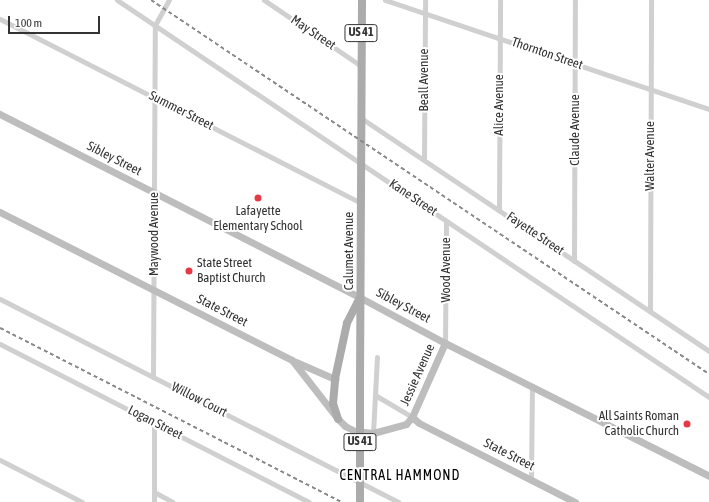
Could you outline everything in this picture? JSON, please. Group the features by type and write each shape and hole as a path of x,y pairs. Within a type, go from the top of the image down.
{"main road":[{"name":"Calumet Avenue","path":"360,502 362,0"},
{"path":"338,419 333,404 335,379 347,323 361,298"}],"street":[{"name":"Kane Street","path":"117,0 709,398"},
{"name":"Maywood Avenue","path":"153,377 155,25 169,0"},
{"name":"May Street","path":"264,0 361,66"},
{"name":"Thornton Street","path":"385,0 709,109"},
{"name":"Beall Avenue","path":"424,160 425,0"},
{"name":"Alice Avenue","path":"498,210 500,0"},
{"name":"Claude Avenue","path":"574,261 575,0"},
{"name":"Walter Avenue","path":"650,311 651,0"},
{"name":"Summer Street","path":"0,19 361,203"},
{"name":"Sibley Street","path":"0,114 361,298 445,343 709,476"},
{"name":"Fayette Street","path":"361,118 709,351"},
{"name":"State Street","path":"0,212 292,360 338,419 350,429 373,433 406,424 412,417"},
{"name":"Wood Avenue","path":"445,343 446,221"},
{"name":"Willow Court","path":"0,299 398,502"},
{"name":"Jessie Avenue","path":"412,417 445,343"},
{"name":"Logan Street","path":"0,344 310,502"},
{"path":"373,433 377,357"},
{"path":"292,360 335,379"},
{"path":"531,479 532,386"},
{"name":"State Street","path":"375,395 412,417 419,423 575,502"},
{"path":"154,423 154,502"},
{"path":"0,460 82,502"},
{"path":"154,492 173,502"}],"railway":[{"path":"151,0 709,374"},
{"path":"0,328 342,502"}],"place":[{"name":"Lafayette Elementary School","path":"258,198"},
{"name":"State Street Baptist Church","path":"189,271"},
{"name":"All Saints Roman Catholic Church","path":"687,424"}],"district":[{"name":"CENTRAL HAMMOND","path":"400,475"}]}
